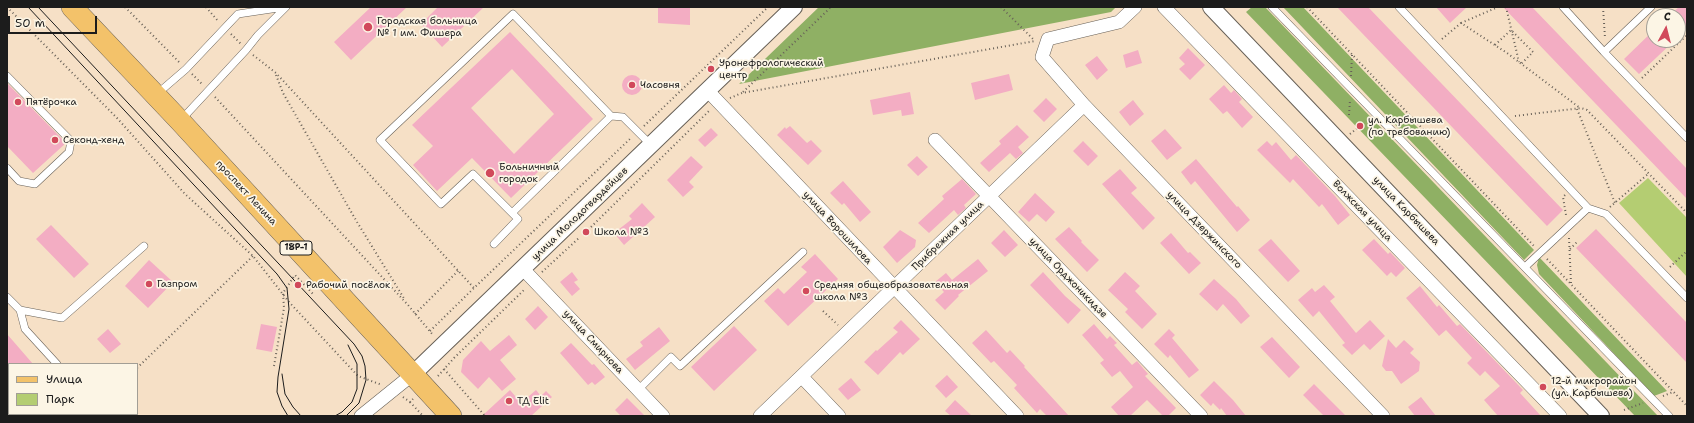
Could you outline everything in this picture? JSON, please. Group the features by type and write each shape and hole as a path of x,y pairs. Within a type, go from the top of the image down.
{"main road":[{"name":"проспект Ленина","path":"72,7 180,121 451,416"}],"street":[{"name":"улица Молодогвардейцев","path":"361,416 413,374 529,274 651,145 713,97 794,7"},
{"path":"1041,40 1119,22 1135,7"},
{"name":"Волжская улица","path":"1164,7 1560,416"},
{"name":"улица Карбышева","path":"1211,7 1601,416"},
{"name":"улица Дзержинского","path":"1041,40 1042,57 1084,105 1383,416"},
{"name":"улица Ворошилова","path":"713,97 1017,416"},
{"name":"Прибрежная улица","path":"760,416 1084,105"},
{"name":"улица Орджоникидзе","path":"934,140 1201,416"},
{"name":"улица Смирнова","path":"529,274 663,416"},
{"path":"802,377 839,416"}],"lane":[{"path":"155,96 186,69 238,14 286,7"},
{"path":"180,121 209,91 258,35 286,7"},
{"path":"1272,7 1669,416"},
{"path":"1563,7 1687,138"},
{"path":"1605,51 1651,7"},
{"path":"1403,9 1434,45 1588,208 1606,214 1687,298"},
{"path":"494,244 518,219 473,174 441,204 380,140 513,14 611,116 623,117 651,145"},
{"path":"7,76 71,141 69,152 35,184 19,181 7,168"},
{"path":"512,213 611,116"},
{"path":"1525,267 1588,208"},
{"path":"20,310 62,318 144,246"},
{"path":"638,390 671,357 680,366 803,252"},
{"path":"7,297 20,310 25,329 56,363"}],"path":[{"path":"7,7 117,118 185,194 253,256 283,293 358,376 385,386"},
{"path":"125,7 209,91 408,305 437,340"},
{"path":"206,7 246,50 276,73 474,288"},
{"path":"430,332 474,288 768,7"},
{"path":"742,93 831,7"},
{"path":"1001,7 1041,40"},
{"path":"1307,7 1687,406"},
{"path":"1434,45 1461,23 1498,7"},
{"path":"1506,7 1520,63"},
{"path":"1603,7 1605,51"},
{"path":"1461,23 1495,45 1581,108 1587,110 1687,214"},
{"path":"1495,45 1512,30"},
{"path":"1512,30 1533,52 1520,63"},
{"path":"1635,84 1687,34"},
{"path":"591,227 713,97 1041,40"},
{"path":"276,73 283,93 357,222 408,305"},
{"path":"1503,118 1581,108"},
{"path":"1577,109 1615,203"},
{"path":"1603,213 1648,174"},
{"path":"1571,284 1568,226 1563,197 1572,190"},
{"path":"438,376 529,274 580,237"},
{"path":"1570,249 1577,242"},
{"path":"1663,273 1687,252"},
{"path":"138,367 253,256"},
{"path":"415,314 459,270"},
{"path":"274,366 284,308 283,293 295,275 313,294"},
{"path":"822,311 846,334"},
{"path":"449,353 454,358"},
{"path":"444,369 485,416"},
{"path":"398,393 410,402 423,416"},
{"path":"410,402 417,395"}],"green space":[{"path":"819,7 1116,7 1111,12 739,84"},
{"path":"1252,7 1265,7 1658,416 1635,416 1246,12"},
{"path":"1283,7 1303,7 1534,250 1524,260"},
{"path":"1648,178 1687,218 1687,277 1619,203"},
{"path":"1539,257 1667,391 1654,396 1539,274 1537,265"}],"building":[{"name":"Городская больница № 1 им. Фишера","path":"371,7 407,7 351,60 334,42"},
{"name":"Городская больница № 1 им. Фишера","path":"438,7 484,7 442,47 421,24"},
{"path":"658,7 690,7 690,25 658,23"},
{"path":"1337,7 1368,7 1563,210 1547,226"},
{"path":"1436,7 1467,7 1450,23"},
{"path":"1503,7 1532,7 1558,34 1687,169 1687,199"},
{"path":"1687,7 1686,29 1686,8 1678,8"},
{"path":"510,32 593,119 511,198 472,158 437,191 413,165 433,146 412,125","holes":["512,69 554,114 514,154 471,108"]},
{"path":"1646,38 1646,48 1667,48 1639,74 1624,59"},
{"path":"1188,48 1205,65 1190,80 1179,69 1185,64 1179,58"},
{"path":"1138,50 1142,63 1126,68 1123,55"},
{"path":"1097,56 1108,70 1097,80 1085,65"},
{"path":"1009,74 1013,90 975,100 971,83"},
{"name":"Часовня","path":"628,75 636,75 642,81 642,89 636,95 628,95 622,89 622,81"},
{"name":"Пятёрочка","path":"7,83 66,143 33,173 7,146"},
{"path":"1224,85 1231,93 1234,90 1242,99 1239,102 1253,117 1242,128 1227,111 1223,114 1209,99"},
{"path":"910,92 914,114 902,116 901,110 873,115 870,100"},
{"path":"1046,98 1057,109 1044,122 1033,111"},
{"path":"1133,100 1144,114 1130,126 1119,112"},
{"path":"1017,125 1029,137 1018,147 1023,153 1016,159 1010,153 989,172 980,163 1001,144 999,141"},
{"path":"790,126 807,143 811,140 822,151 808,165 777,135 785,127 786,129"},
{"path":"711,128 718,135 705,147 698,140"},
{"path":"1165,129 1182,148 1167,160 1151,141"},
{"path":"1083,141 1098,156 1088,166 1073,151"},
{"path":"1267,141 1272,146 1276,142 1291,160 1296,155 1335,196 1350,215 1338,225 1322,204 1319,207 1293,179 1290,183 1257,150"},
{"path":"691,156 703,167 689,182 694,187 683,197 667,180"},
{"path":"917,156 928,167 918,176 907,165"},
{"path":"1196,159 1250,220 1237,232 1195,181 1191,185 1181,172"},
{"path":"1120,169 1137,188 1131,193 1155,218 1143,230 1102,184"},
{"path":"962,179 976,194 964,205 966,208 958,215 954,210 929,233 918,223 944,199 942,196"},
{"path":"843,181 871,212 860,222 844,203 842,205 830,193"},
{"path":"1035,193 1055,212 1046,222 1037,214 1029,222 1018,212"},
{"path":"642,203 655,217 624,245 614,233 632,219 629,216"},
{"path":"51,225 89,264 74,278 36,239"},
{"path":"1069,227 1082,241 1081,242 1099,260 1087,272 1055,239"},
{"path":"1596,229 1687,323 1687,363 1576,248"},
{"path":"900,230 916,240 915,247 897,263 883,247"},
{"path":"1004,230 1018,245 1005,257 991,243"},
{"path":"1171,233 1188,253 1190,252 1201,263 1189,274 1160,243"},
{"path":"1271,239 1300,271 1288,282 1258,250"},
{"path":"1374,239 1388,254 1390,252 1405,268 1396,277 1391,272 1387,276 1362,250"},
{"name":"Средняя общеобразовательная школа №3","path":"815,254 838,279 788,326 764,301 778,288 784,294 807,272 801,267"},
{"path":"978,259 988,271 958,295 959,296 945,310 935,300 944,292 935,282 946,273 952,280"},
{"name":"Газпром","path":"149,260 173,282 148,308 125,286"},
{"path":"572,272 578,280 574,282 580,289 572,296 560,282"},
{"path":"1043,272 1065,296 1081,310 1068,324 1030,285"},
{"path":"1125,272 1140,286 1135,291 1157,314 1142,329 1125,312 1128,309 1108,290"},
{"path":"1214,279 1236,299 1250,316 1241,324 1223,304 1217,311 1199,294"},
{"path":"1324,285 1335,297 1330,301 1356,333 1370,320 1385,336 1370,350 1364,344 1352,355 1342,345 1345,343 1319,311 1313,317 1298,300 1312,288 1315,292"},
{"path":"1420,286 1437,307 1439,305 1457,326 1460,324 1523,390 1520,393 1541,416 1498,416 1484,400 1500,386 1485,371 1480,376 1467,363 1472,358 1446,330 1439,336 1406,298"},
{"path":"538,306 548,317 535,330 525,319"},
{"path":"901,320 920,339 903,355 900,352 878,375 864,362 898,332 893,328"},
{"path":"261,324 277,327 272,352 256,349"},
{"path":"1094,324 1107,339 1110,336 1117,343 1114,345 1132,365 1137,361 1148,374 1145,376 1176,408 1168,416 1163,416 1147,400 1130,416 1119,416 1111,407 1133,387 1120,371 1112,377 1100,363 1104,360 1082,335"},
{"path":"734,326 757,350 714,391 691,367"},
{"path":"659,327 670,341 635,370 626,359 643,346 640,342"},
{"path":"108,329 121,344 110,353 97,339"},
{"path":"1169,329 1175,335 1172,338 1199,370 1189,378 1170,355 1168,358 1154,344"},
{"path":"986,330 1007,353 1010,350 1069,416 1047,416 1040,409 1037,413 1014,388 1017,385 994,361 991,363 972,343"},
{"path":"7,334 32,363 7,364"},
{"path":"509,335 517,345 500,360 516,379 502,391 489,377 478,389 461,372 463,360 481,341 490,351"},
{"path":"1272,337 1300,367 1289,378 1260,347"},
{"path":"1388,339 1396,348 1404,340 1414,349 1410,353 1420,362 1419,371 1401,384 1392,371 1386,371 1382,366"},
{"path":"571,343 592,365 594,364 605,377 595,385 592,382 588,385 560,353"},
{"path":"947,375 958,387 946,398 935,386"},
{"path":"851,378 861,390 848,400 838,389"},
{"path":"1214,381 1233,400 1246,416 1227,416 1221,408 1220,410 1213,403 1211,406 1200,395"},
{"path":"1314,384 1346,416 1324,416 1303,395"},
{"name":"ТД Elit","path":"510,390 521,403 536,390 541,396 546,391 552,397 531,416 482,416"},
{"path":"1421,397 1436,416 1415,416 1408,407"},
{"path":"627,398 645,416 621,416 615,410"},
{"path":"955,400 972,416 951,416 945,411"}],"tram line":[{"path":"28,7 277,274 287,288 289,309 277,392 282,406 288,416"},
{"path":"38,7 354,344 362,356 365,366 366,380 359,403 346,416"},
{"path":"335,416 342,412 352,402 357,389 357,364 348,345"},
{"path":"282,374 285,394 301,416"}],"place":[{"name":"Городская больница № 1 им. Фишера","path":"368,27"},
{"name":"Уронефрологический центр","path":"711,69"},
{"name":"Часовня","path":"632,85"},
{"name":"Пятёрочка","path":"18,102"},
{"name":"ул. Карбышева (по требованию)","path":"1360,126"},
{"name":"Секонд-хенд","path":"55,140"},
{"name":"Больничный городок","path":"490,173"},
{"name":"Школа №3","path":"586,232"},
{"name":"Газпром","path":"149,284"},
{"name":"Рабочий посёлок","path":"298,285"},
{"name":"Средняя общеобразовательная школа №3","path":"806,291"},
{"name":"12-й микрорайон (ул. Карбышева)","path":"1543,387"},
{"name":"ТД Elit","path":"509,401"}]}
